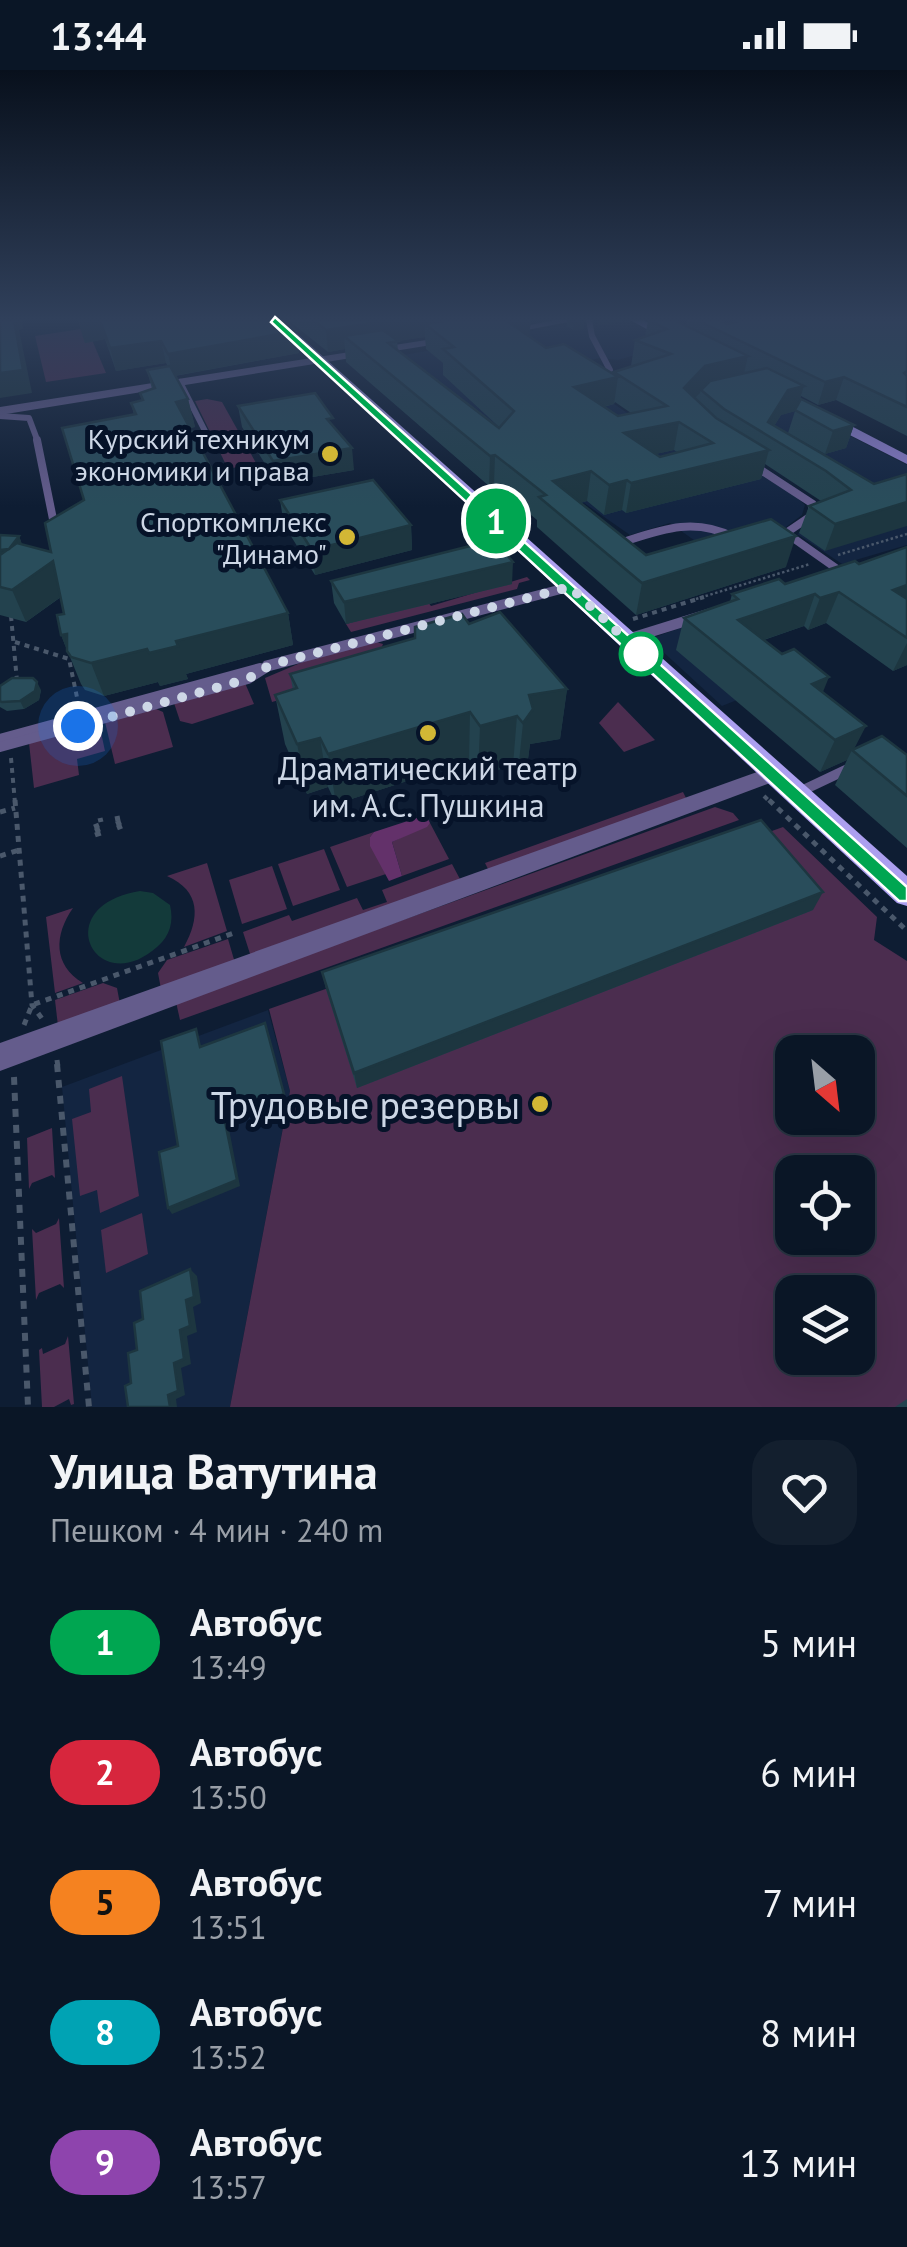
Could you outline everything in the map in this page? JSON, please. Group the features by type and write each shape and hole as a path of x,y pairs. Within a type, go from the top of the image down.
{"main road":[{"path":"343,382 570,587 630,630 774,774 907,894"},
{"path":"810,410 907,460"}],"street":[{"path":"0,414 178,382"},
{"path":"270,665 570,587"},
{"path":"630,630 735,604"},
{"path":"6,1054 774,774"}],"lane":[{"path":"180,382 208,437"},
{"path":"0,414 28,418 34,425 55,528"},
{"path":"748,462 813,504 811,516 786,534 836,568"},
{"path":"618,557 606,547 695,522 713,524 746,543"},
{"path":"779,540 792,538"},
{"path":"3,744 248,679 270,665"},
{"path":"796,794 873,757"}],"path":[{"path":"630,630 836,568 907,534"},
{"path":"10,606 18,696"},
{"path":"15,642 69,659 79,709"},
{"path":"3,744 16,808 32,1005 54,1037 89,1407"},
{"path":"0,812 16,808"},
{"path":"0,856 19,850"},
{"path":"28,1407 6,1054 32,1005 234,933"}],"shaded area":[{"path":"370,382 583,382 639,421 669,404 723,383 758,389 907,465 907,545 842,564 797,534 873,508 796,458 723,452 805,505 802,515 774,536 712,553 670,523 630,535 584,503 533,516 495,485 489,486"},
{"path":"195,401 222,402 256,463 228,469"},
{"path":"527,577 530,580 519,583 517,589 351,632 346,624 418,604 423,596 431,606"},
{"path":"709,618 782,682 722,706 649,639"},
{"path":"376,642 383,644 381,649 349,680 272,702 265,678 305,661"},
{"path":"245,683 254,704 192,724 180,721 174,703"},
{"path":"618,702 655,740 624,752 599,723"},
{"path":"154,708 163,712 173,747 115,764 105,722"},
{"path":"99,723 105,751 77,759 79,775 34,788 29,743"},
{"path":"683,792 687,800 489,871 485,863"},
{"path":"715,807 733,813 739,820 180,1020 176,1002"},
{"path":"426,815 430,823 427,827 392,842 402,876 389,881 370,846 370,837 374,832"},
{"path":"430,823 449,859 402,876 392,842"},
{"name":"Трудовые резервы","path":"783,827 877,917 874,940 907,961 907,1407 230,1407 290,1091 269,1009"},
{"path":"374,832 370,837 386,874 347,887 330,847"},
{"path":"324,849 340,890 293,906 278,864"},
{"path":"207,863 227,931 184,947 195,916 192,897 167,876"},
{"path":"452,864 461,881 251,957 243,932 289,915 292,921 357,898 363,910 387,902 382,890"},
{"path":"272,866 287,909 242,924 229,880"},
{"path":"140,891 153,893 170,905 171,923 165,938 135,961 116,963 100,957 91,945 88,930 95,914 112,900"},
{"path":"73,908 62,929 60,949 66,967 83,983 55,993 46,917"},
{"path":"228,939 235,963 161,989 158,973 167,960"},
{"path":"103,983 117,988 120,1004 58,1026 55,1000"},
{"path":"268,1010 290,1091 230,1407 92,1407 62,1087"},
{"path":"122,1076 139,1196 100,1213 97,1190 80,1196 72,1119 91,1112 89,1089"},
{"path":"52,1128 55,1178 52,1175 32,1183 29,1189 27,1138"},
{"path":"142,1213 148,1254 106,1273 101,1230"},
{"path":"59,1218 64,1288 60,1284 39,1293 36,1300 32,1229 36,1233 56,1224"},
{"path":"68,1336 74,1404 69,1399 54,1407 42,1407 39,1350 42,1348 43,1354 65,1344"}],"building":[{"path":"153,382 179,382 188,399 176,402 288,613 176,641 178,646 149,653 147,649 91,663 71,657 67,634 61,635 57,615 64,614 53,561 12,590 0,587 0,555 17,543 51,552 45,523 84,500 62,428 136,414 131,403 143,400 140,393 155,388"},
{"path":"400,382 439,382 499,428 514,411 481,382 594,382 574,387 618,416 667,406 630,382 689,382 684,388 716,418 769,450 631,483 627,480 609,485 591,471 553,481 646,555 771,519 796,536 642,583 539,497 546,495 495,455 490,456","holes":["679,422 713,443 660,457 624,433"]},
{"path":"709,382 797,382 804,386 788,390 768,422 874,484 907,474 907,502 835,524 809,506 851,490 724,409 701,390"},
{"path":"855,382 907,382 907,407"},
{"path":"315,393 333,418 327,419 352,448 273,461 238,406"},
{"path":"801,399 854,425 833,431 795,410"},
{"path":"373,480 411,525 312,550 280,500"},
{"path":"0,535 19,536 9,549 0,550"},
{"path":"494,540 513,562 344,602 331,581"},
{"path":"907,547 907,585 893,590 907,599 907,638 839,592 820,598 815,594 738,620 782,654 794,649 829,677 812,684 866,726 835,740 684,618 738,599 732,594 779,579 785,584"},
{"path":"500,612 567,689 529,695 533,709 523,723 517,716 480,726 470,712 328,754 320,738 297,744 275,695 297,688 290,674 415,638 415,627 462,614 469,624"},
{"path":"12,678 33,678 37,682 35,691 20,701 0,701 0,686"},
{"path":"882,736 907,755 907,796 852,750"},
{"path":"761,820 823,892 354,1073 322,972"},
{"path":"265,1023 284,1094 224,1117 237,1180 168,1208 159,1152 178,1146 161,1041 196,1029 200,1047"},
{"path":"190,1269 194,1297 186,1300 190,1326 180,1330 184,1359 174,1363 178,1391 168,1395 170,1407 128,1407 128,1353 137,1350 134,1323 143,1319 140,1291"}],"bus line":[{"name":"1","path":"342,382 907,894"}],"place":[{"name":"Курский техникум экономики и права","path":"330,454"},
{"name":"Спорткомплекс \"Динамо\"","path":"347,537"},
{"name":"Драматический театр им. А.С. Пушкина","path":"428,733"},
{"name":"Трудовые резервы","path":"540,1104"}],"route":[{"path":"78,726 248,679 270,665 570,587 641,654"}]}
